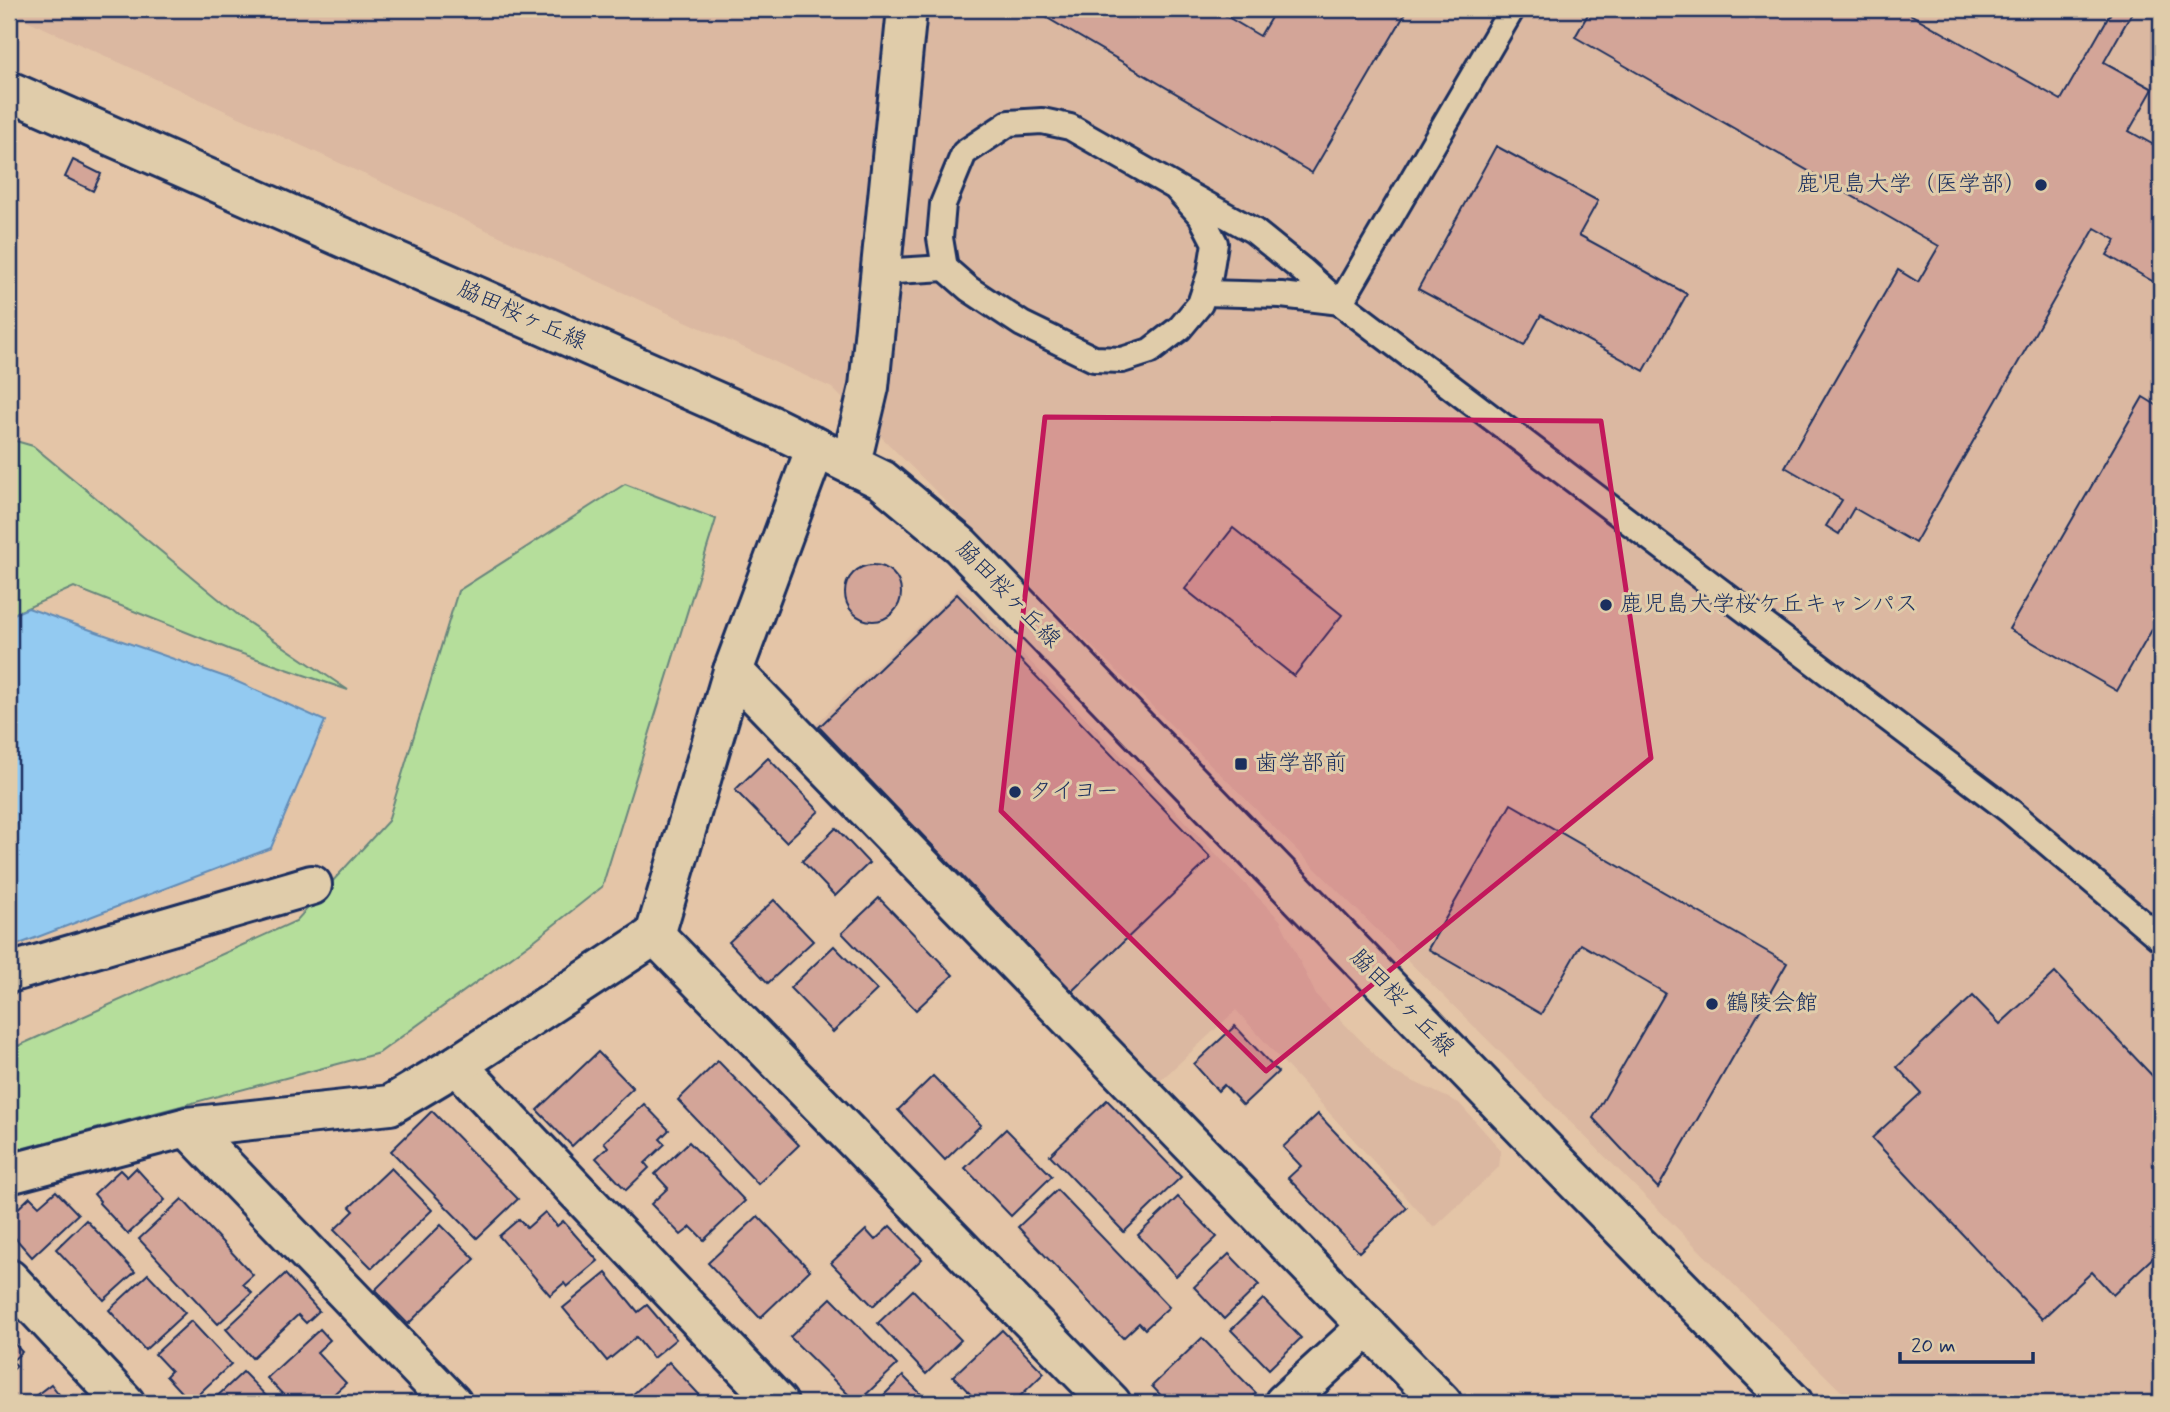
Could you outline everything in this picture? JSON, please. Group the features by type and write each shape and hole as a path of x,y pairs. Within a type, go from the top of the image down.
{"street":[{"path":"851,463 869,387 907,9"},
{"name":"脇田桜ヶ丘線","path":"9,91 816,447 882,480 960,545 1539,1145 1793,1403"},
{"path":"9,1174 187,1127 390,1105 457,1065 655,935 733,671 816,447"},
{"path":"733,671 1442,1403"},
{"path":"9,973 312,885"},
{"path":"655,935 1111,1403"},
{"path":"457,1065 778,1403"},
{"path":"187,1127 452,1403"},
{"path":"9,1279 125,1403"},
{"path":"1284,1403 1368,1326"}],"lane":[{"path":"1341,302 1512,9"},
{"path":"1175,187 1201,216 1215,243 1210,274 1200,304 1180,328 1150,351 1122,360 1094,359 1022,324 969,289 945,268 940,238 943,204 964,153 1009,123 1042,121 1070,127 1254,231 1330,296 2010,811 2161,939"},
{"path":"880,272 945,268"},
{"path":"1204,293 1281,295 1341,302"}],"highlighted area":[{"path":"1045,417 1601,421 1651,758 1266,1071 1001,811"}],"shaded area":[{"name":"鹿児島大学桜ケ丘キャンパス","path":"9,9 2161,9 2161,1403 1853,1403 832,388 9,12"},
{"path":"959,588 1280,920 1316,995 1391,1071 1459,1103 1501,1150 1499,1167 1434,1228 1236,1010 1159,1082 814,726"}],"green space":[{"path":"9,439 33,446 243,619 348,690 231,650 74,587 9,616"},
{"path":"625,484 716,519 602,887 536,939 379,1053 9,1152 9,1050 296,921 388,821 458,591"}],"water":[{"path":"28,608 231,679 325,721 271,848 9,948 9,616"}],"building":[{"path":"1032,9 1214,9 1260,36 1276,9 1408,9 1312,173"},
{"path":"1591,9 1901,9 2061,100 2113,9 2134,9 2104,62 2153,89 2129,131 2161,149 2161,286 2107,255 2116,240 2095,228 1915,543 1854,508 1839,534 1826,526 1842,500 1785,467 1898,270 1918,282 1939,246 1575,37"},
{"path":"1496,146 1598,201 1579,235 1687,294 1644,371 1541,315 1524,346 1418,289"},
{"path":"73,160 101,174 93,191 65,177"},
{"path":"2143,397 2161,408 2161,614 2117,691 2009,629"},
{"path":"1233,528 1342,615 1294,676 1185,589"},
{"path":"867,565 879,565 889,569 897,577 901,593 897,609 889,617 879,621 867,621 857,617 849,609 845,599 845,587 849,577 857,569"},
{"name":"タイヨー","path":"957,594 1211,858 1072,991 819,727"},
{"path":"768,758 819,811 786,842 735,790"},
{"name":"鶴陵会館","path":"1511,804 1787,963 1658,1188 1593,1118 1665,993 1581,944 1541,1014 1428,949"},
{"path":"836,828 869,863 835,896 802,861"},
{"path":"879,898 953,975 916,1010 842,933"},
{"path":"774,900 813,941 768,983 729,942"},
{"path":"834,946 877,990 833,1032 790,988"},
{"path":"2055,973 2161,1085 2161,1250 2113,1295 2092,1272 2042,1319 1872,1138 1921,1093 1897,1067 1973,996 2000,1024"},
{"path":"1235,1026 1278,1072 1243,1105 1224,1085 1218,1091 1194,1064"},
{"path":"598,1052 633,1088 572,1146 537,1110"},
{"path":"718,1061 799,1145 758,1184 678,1100"},
{"path":"933,1076 981,1125 945,1160 898,1110"},
{"path":"1107,1100 1181,1177 1124,1232 1050,1155"},
{"path":"644,1104 669,1130 660,1139 665,1144 645,1163 649,1168 626,1190 596,1158 608,1147 604,1142"},
{"path":"432,1111 518,1199 477,1238 391,1151"},
{"path":"1318,1114 1407,1208 1359,1252 1288,1178 1301,1166 1283,1147"},
{"path":"1006,1129 1052,1176 1011,1216 965,1168"},
{"path":"689,1142 745,1201 704,1240 691,1227 681,1235 651,1204 668,1188 655,1174"},
{"path":"136,1168 165,1200 128,1234 94,1194 120,1170 127,1177"},
{"path":"391,1168 432,1210 372,1268 334,1230 354,1211 350,1207"},
{"path":"1057,1190 1169,1307 1145,1329 1139,1323 1123,1338 1018,1227"},
{"path":"56,1191 78,1214 32,1257 9,1231 9,1217 30,1197 39,1206"},
{"path":"1178,1197 1217,1237 1176,1276 1138,1235"},
{"path":"182,1199 253,1275 243,1284 252,1293 218,1324 139,1239"},
{"path":"545,1212 557,1226 563,1221 598,1261 567,1287 564,1283 550,1295 499,1236 519,1219 527,1228"},
{"path":"758,1216 810,1270 760,1318 708,1263"},
{"path":"86,1220 135,1272 104,1300 56,1249"},
{"path":"441,1225 475,1259 408,1324 375,1290"},
{"path":"890,1226 922,1259 873,1306 831,1263 866,1230 875,1240"},
{"path":"1229,1254 1259,1285 1224,1319 1194,1287"},
{"path":"606,1273 638,1312 647,1305 676,1339 653,1358 636,1337 607,1361 563,1308"},
{"path":"148,1274 185,1313 145,1350 109,1310"},
{"path":"285,1274 319,1311 306,1323 298,1315 252,1358 226,1329"},
{"path":"913,1290 961,1340 926,1374 878,1323"},
{"path":"831,1298 897,1365 857,1403 790,1337"},
{"path":"1263,1299 1301,1338 1269,1369 1231,1330"},
{"path":"191,1321 231,1364 190,1402 166,1376 171,1371 155,1354"},
{"path":"320,1329 330,1340 317,1352 346,1383 324,1403 307,1403 301,1396 291,1403 267,1378"},
{"path":"1002,1330 1044,1373 1013,1403 979,1403 953,1376"},
{"path":"9,1338 22,1352 12,1361 17,1366 9,1373"},
{"path":"1202,1338 1256,1393 1245,1403 1219,1403 1216,1400 1212,1403 1168,1403 1152,1386"},
{"path":"669,1362 707,1403 637,1403 631,1396"},
{"path":"243,1372 273,1403 210,1403"},
{"path":"903,1376 928,1401 930,1399 935,1403 876,1403"},
{"path":"51,1384 66,1403 26,1403"}],"place":[{"name":"鹿児島大学（医学部）","path":"2041,185"},
{"name":"鹿児島大学桜ケ丘キャンパス","path":"1606,605"},
{"name":"歯学部前","path":"1241,764"},
{"name":"タイヨー","path":"1015,792"},
{"name":"鶴陵会館","path":"1712,1004"}]}
